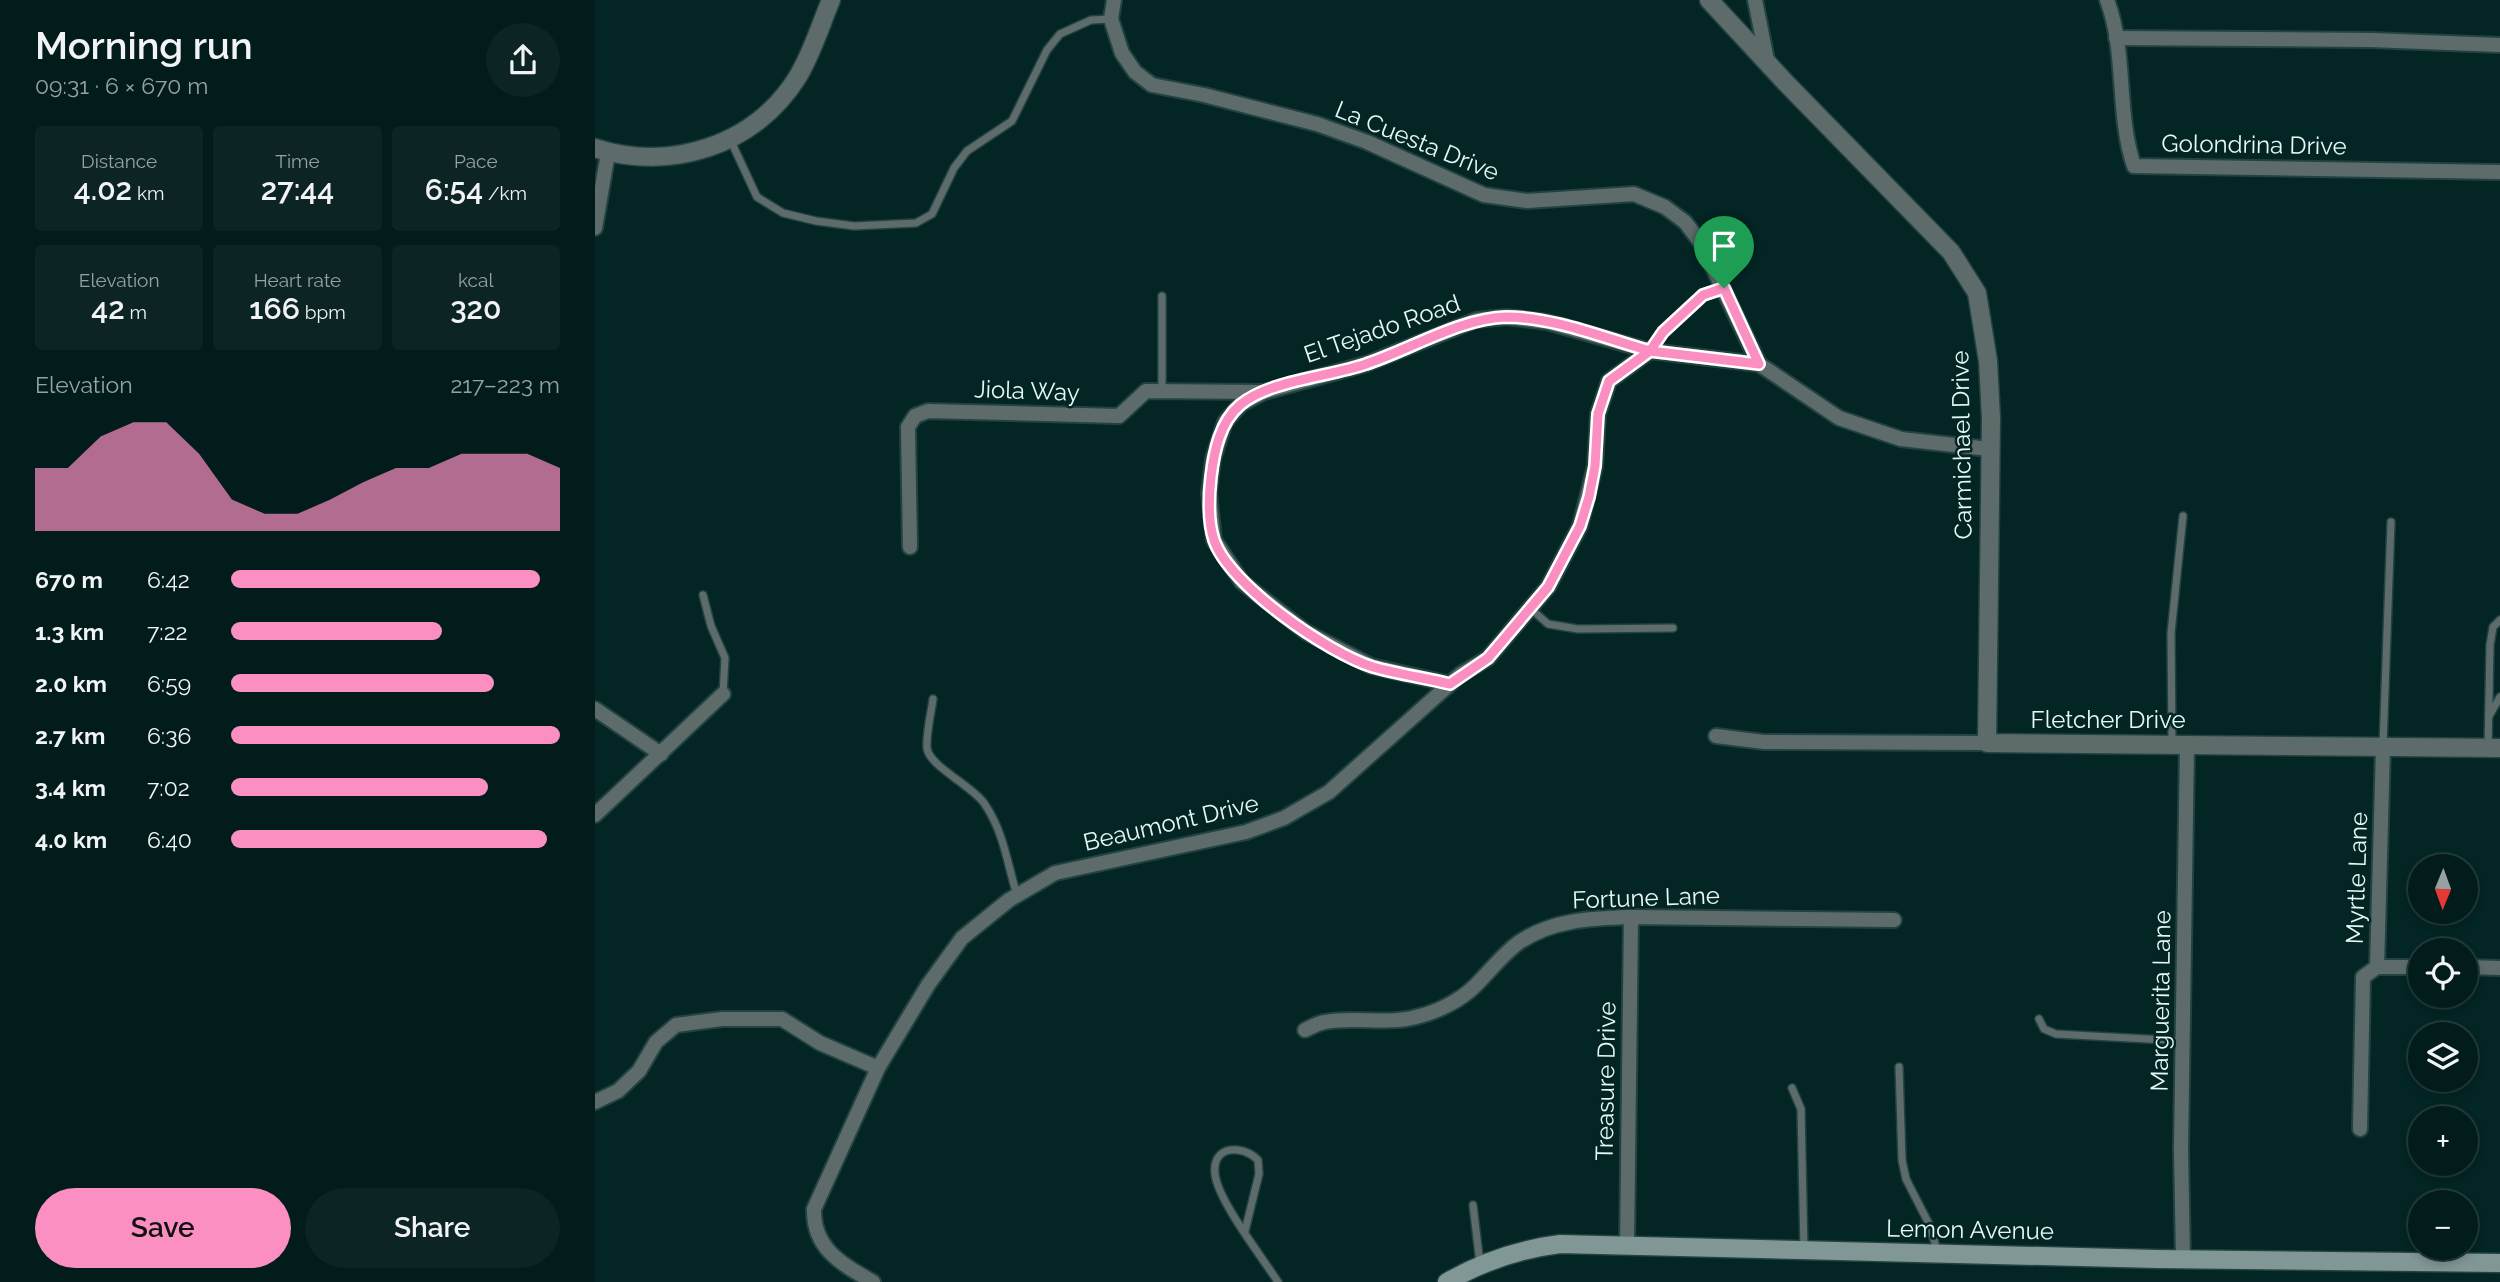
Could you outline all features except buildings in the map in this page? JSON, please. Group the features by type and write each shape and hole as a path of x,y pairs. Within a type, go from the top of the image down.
{"main road":[{"name":"Lemon Avenue","path":"1447,1282 1480,1265 1531,1248 1560,1244 2183,1259 2500,1263"}],"street":[{"path":"595,228 602,150 644,158 679,156 730,139 760,119 785,94 805,64 831,0"},
{"path":"1111,19 1114,0"},
{"name":"Carmichael Drive","path":"1709,0 1951,252 1977,293 1988,361 1991,418 1987,743"},
{"path":"1755,0 1767,60"},
{"name":"Golondrina Drive","path":"2107,0 2116,38 2127,145 2134,166 2500,172"},
{"name":"La Cuesta Drive","path":"1111,19 1128,63 1152,85 1217,98 1317,124 1367,142 1484,195 1527,201 1634,194 1655,202 1694,232 1724,288 1759,364"},
{"path":"2116,38 2371,40 2500,45"},
{"name":"El Tejado Road","path":"1450,684 1371,666 1306,632 1242,582 1214,540 1209,493 1213,459 1224,422 1241,404 1263,392 1366,364 1476,320 1507,317 1547,322 1650,351 1759,364 1839,418 1901,439 1989,449"},
{"name":"Beaumont Drive","path":"873,1282 840,1263 826,1250 817,1234 814,1209 878,1068 928,985 962,938 1017,895 1055,873 1246,832 1284,818 1329,792 1450,684 1488,658 1548,587 1580,526 1595,466 1598,414 1609,381 1650,351"},
{"name":"Jiola Way","path":"910,547 908,427 915,416 928,411 1119,416 1146,391 1263,392"},
{"path":"595,815 723,694"},
{"path":"595,709 661,754"},
{"name":"Fletcher Drive","path":"1716,736 1763,742 2494,748"},
{"name":"Marguerita Lane","path":"2179,744 2184,1041 2181,1149 2183,1259"},
{"name":"Myrtle Lane","path":"2360,1129 2363,977 2378,967 2383,747"},
{"name":"Fortune Lane","path":"1305,1030 1325,1022 1415,1018 1448,1005 1474,987 1505,954 1533,934 1565,922 1631,917 1894,920"},
{"name":"Treasure Drive","path":"1627,1246 1631,917"},
{"path":"2378,967 2408,967"},
{"path":"2478,967 2500,968"},
{"path":"595,1102 618,1091 639,1071 656,1042 676,1025 722,1019 782,1019 820,1043 878,1068"}],"lane":[{"path":"730,139 757,197 783,213 816,222 854,226 916,223 932,214 954,168 967,151 1012,121 1047,50 1061,34 1091,20 1111,19"},
{"path":"1650,351 1663,332 1703,295 1724,288"},
{"path":"1161,296 1162,391"},
{"path":"2179,744 2171,633 2183,516"},
{"path":"2383,747 2391,522"},
{"path":"703,595 711,626 725,658 723,694"},
{"path":"1530,608 1548,624 1577,629 1673,628"},
{"path":"2494,748 2489,716 2490,645 2493,627 2500,620"},
{"path":"2489,716 2500,697"},
{"path":"933,699 927,749 931,759 963,781 984,803 1007,850 1017,895"},
{"path":"2039,1019 2044,1029 2056,1034 2184,1041"},
{"path":"1899,1067 1902,1160 1906,1179 1929,1224 1938,1254"},
{"path":"1792,1088 1801,1109 1804,1251"},
{"path":"1245,1231 1259,1174 1258,1160 1248,1150 1232,1148 1222,1152 1215,1163 1215,1175 1220,1191 1245,1231 1278,1282"},
{"path":"1473,1205 1480,1265"}],"route":[{"path":"1724,288 1703,295 1663,332 1650,351 1547,322 1507,317 1476,320 1366,364 1263,392 1241,404 1224,422 1213,459 1209,493 1214,540 1242,582 1306,632 1371,666 1450,684 1488,658 1548,587 1580,526 1589,497 1595,466 1598,414 1609,381 1650,351 1759,364 1724,288"}]}
